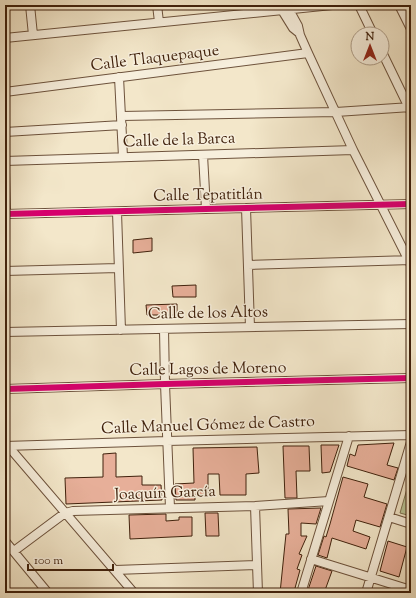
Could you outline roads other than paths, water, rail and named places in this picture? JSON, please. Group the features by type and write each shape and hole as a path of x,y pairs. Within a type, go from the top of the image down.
{"street":[{"path":"30,5 33,35"},
{"path":"157,5 159,22"},
{"path":"5,38 284,7 332,5"},
{"path":"359,5 369,26"},
{"path":"400,5 411,29"},
{"path":"248,265 410,262 353,150 308,53 298,26 284,7"},
{"name":"Calle Tlaquepaque","path":"5,92 308,53"},
{"path":"122,116 336,112 410,109 389,66"},
{"path":"120,77 123,157"},
{"path":"5,132 122,125"},
{"name":"Calle de la Barca","path":"5,161 353,150"},
{"path":"203,155 206,209"},
{"path":"5,172 6,214"},
{"name":"Calle Tepatitlán","path":"6,214 411,204"},
{"path":"246,208 250,327"},
{"path":"117,212 121,330"},
{"path":"5,271 118,268"},
{"name":"Calle de los Altos","path":"5,332 411,324"},
{"path":"164,329 170,508"},
{"name":"Calle Lagos de Moreno","path":"5,389 411,378"},
{"name":"Calle Manuel Gómez de Castro","path":"6,446 411,435"},
{"path":"301,593 349,436"},
{"path":"366,593 411,442"},
{"path":"6,446 66,513 134,593"},
{"name":"Joaquín García","path":"14,551 66,513 73,511 255,506 329,501"},
{"path":"255,506 258,593"},
{"path":"389,518 411,524"},
{"path":"5,541 48,593"},
{"path":"311,559 411,590"},
{"path":"115,570 257,565"}]}
